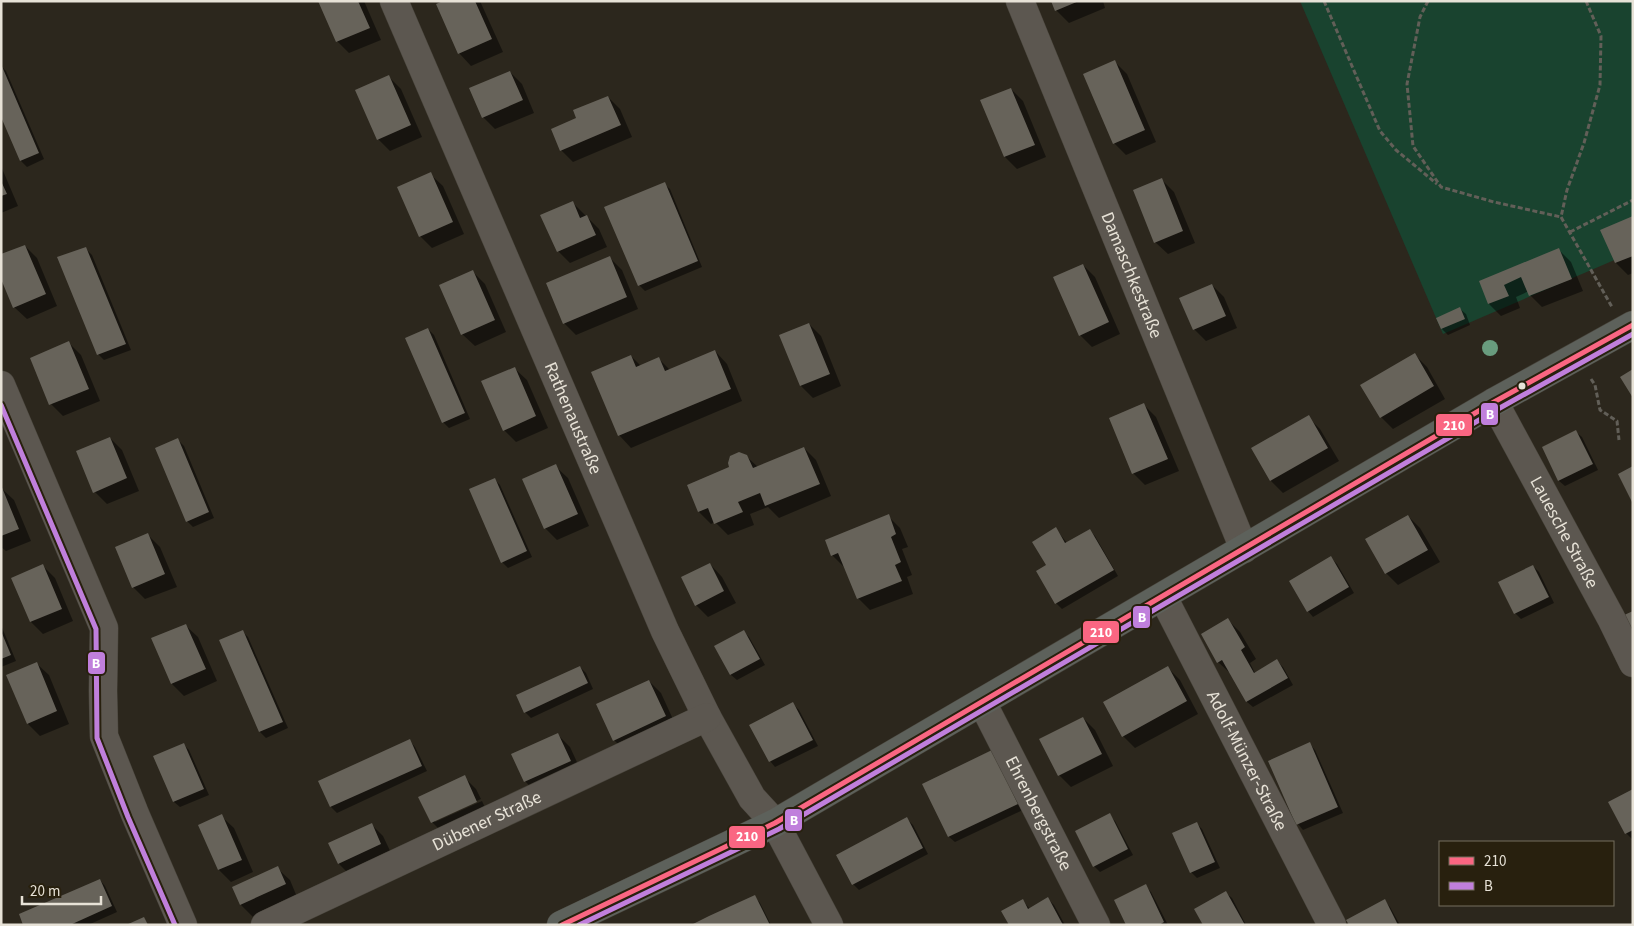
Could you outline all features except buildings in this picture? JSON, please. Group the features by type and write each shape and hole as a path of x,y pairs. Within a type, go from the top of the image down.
{"main road":[{"path":"561,925 775,823 1494,402 1629,327"}],"street":[{"name":"Rathenaustraße","path":"394,1 665,631 707,717 752,798 775,823 829,925"},
{"name":"Damaschkestraße","path":"1020,1 1244,549"},
{"path":"1,385 104,628 104,736 135,814 184,925"},
{"name":"Lauesche Straße","path":"1494,402 1611,618 1633,663"},
{"name":"Adolf-Münzer-Straße","path":"1163,597 1332,925"},
{"name":"Ehrenbergstraße","path":"982,702 1096,925"},
{"name":"Dübener Straße","path":"265,925 707,717"}],"path":[{"path":"1324,1 1380,131 1396,150 1441,187 1494,202 1561,217"},
{"path":"1428,1 1420,17 1407,84 1413,146 1441,187"},
{"path":"1586,1 1601,36 1600,85 1584,143 1567,190 1561,217 1629,327"},
{"path":"1570,232 1633,200"},
{"path":"1578,356 1595,385 1600,410 1616,421 1619,440"}],"green space":[{"path":"1300,1 1633,1 1633,252 1443,334"}],"transit line":[{"name":"210","path":"562,925 775,823 1494,402 1633,325"},
{"name":"B","path":"579,925 779,829 1498,409 1633,334"},
{"name":"B","path":"1,405 96,629 97,738 128,817 175,925"}]}
